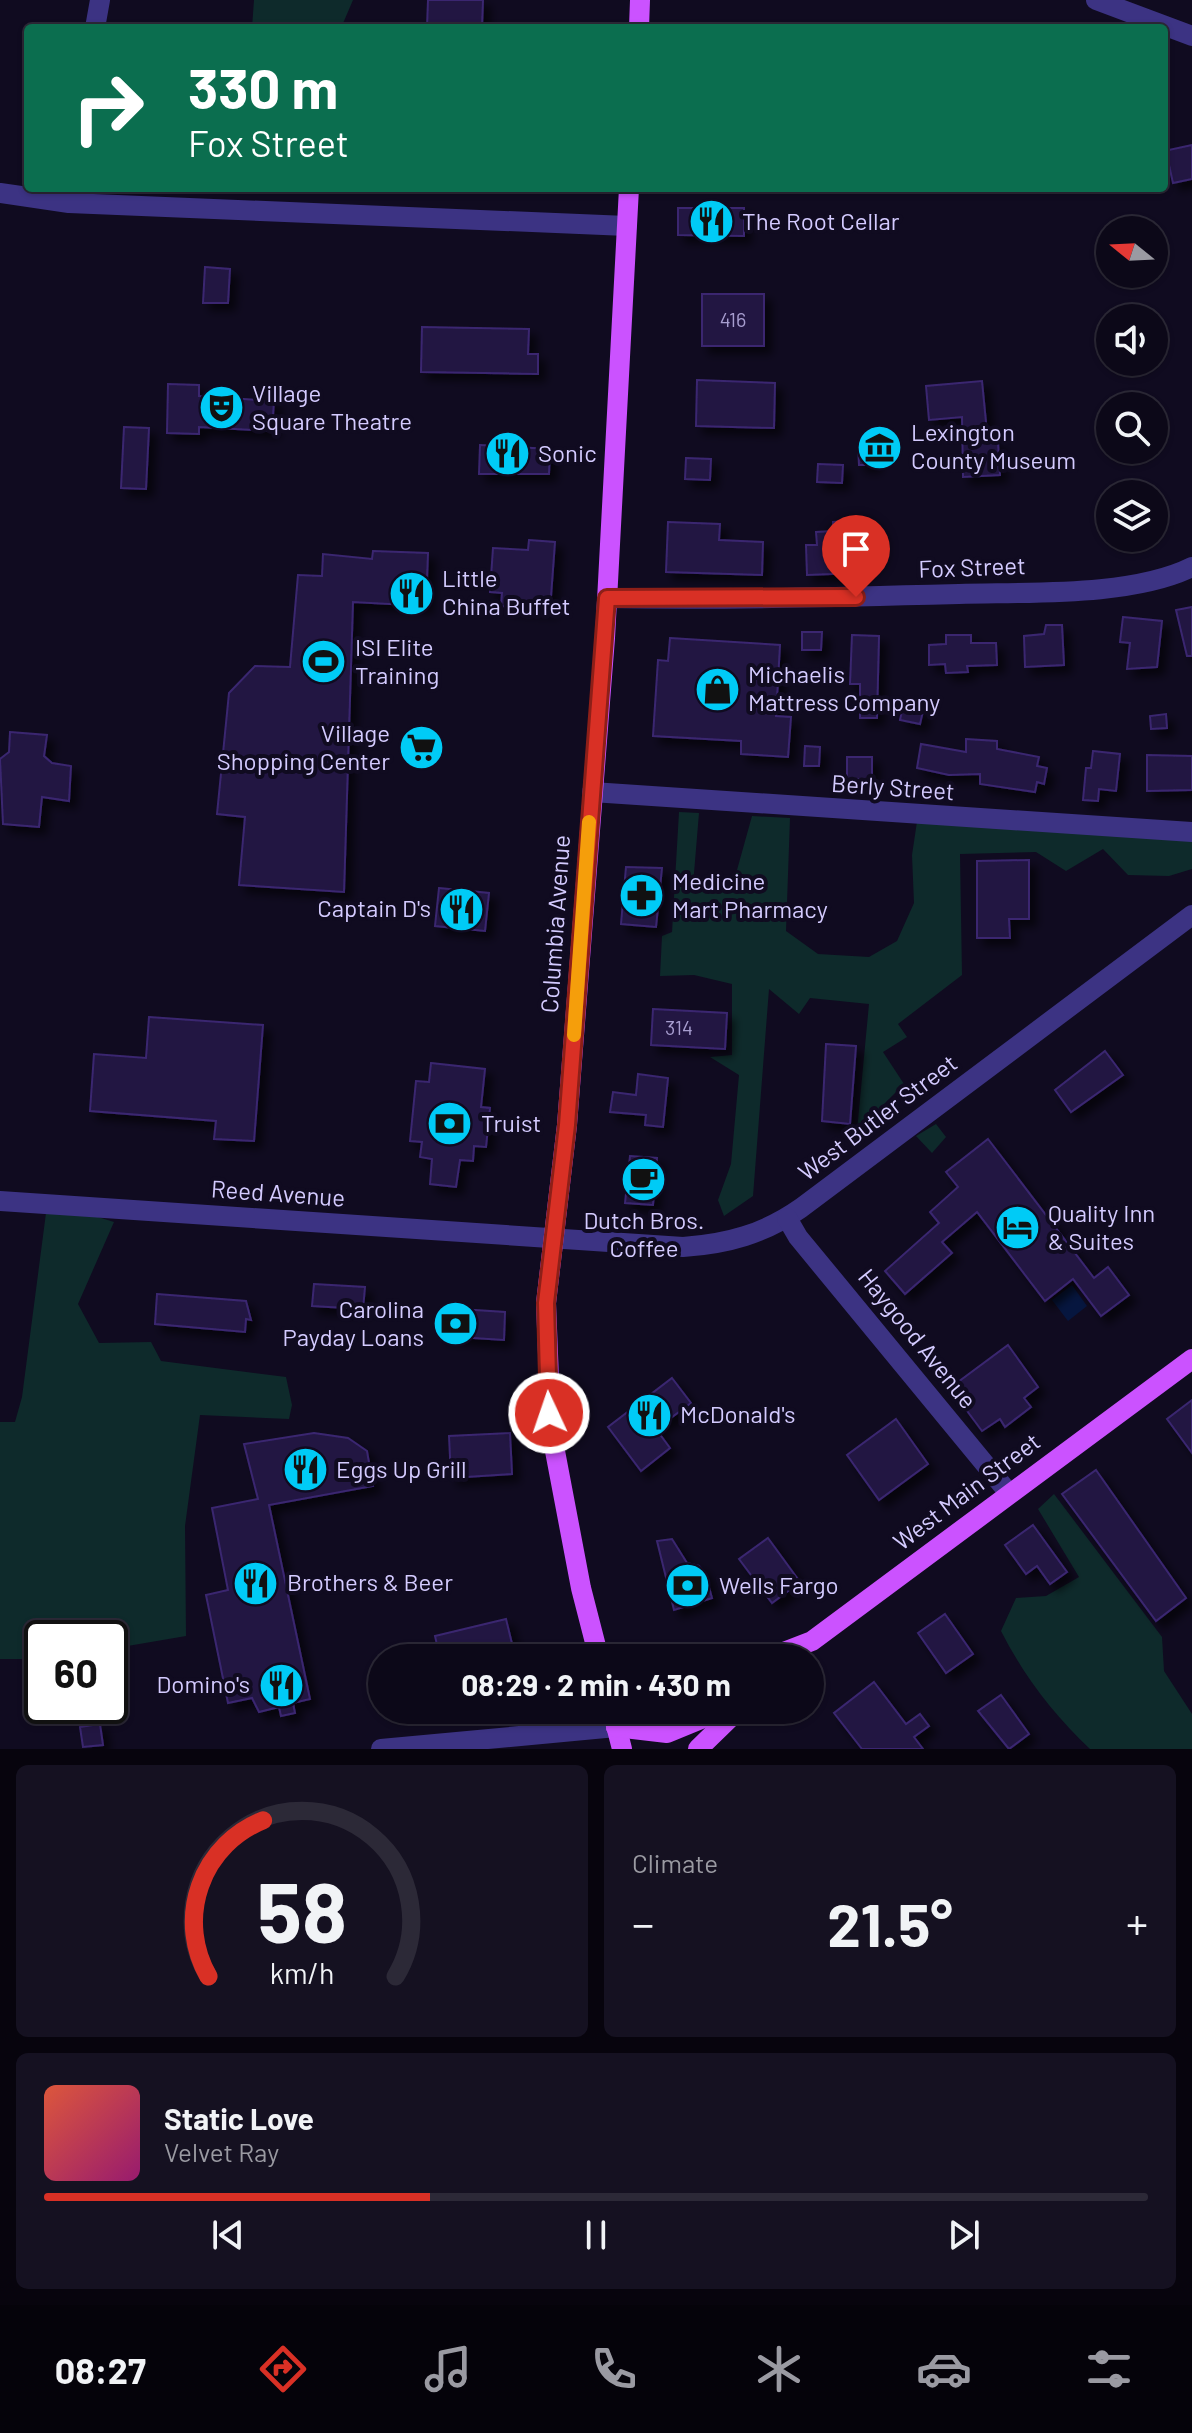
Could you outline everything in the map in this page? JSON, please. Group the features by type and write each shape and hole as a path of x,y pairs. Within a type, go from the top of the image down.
{"main road":[{"path":"639,24 640,0"},
{"name":"Columbia Avenue","path":"595,1644 581,1588 547,1396 546,1303 567,1125 607,598 629,192"},
{"name":"West Main Street","path":"804,1644 1192,1359"},
{"path":"809,1644 812,1641"},
{"path":"615,1724 622,1749"},
{"path":"633,1724 667,1733 689,1724"},
{"path":"698,1749 724,1724"}],"street":[{"path":"96,24 100,0"},
{"path":"1096,0 1160,24"},
{"path":"1168,27 1192,36"},
{"path":"0,193 627,226"},
{"name":"Fox Street","path":"607,598 830,598 1023,593 1138,585 1192,567"},
{"name":"Berly Street","path":"592,792 1192,832"},
{"name":"West Butler Street","path":"553,1238 683,1247 714,1245 758,1233 787,1218 1192,915"},
{"name":"Reed Avenue","path":"0,1201 553,1238"},
{"name":"Haygood Avenue","path":"787,1218 798,1237 1008,1492"},
{"path":"381,1749 575,1724"}],"green space":[{"path":"254,0 353,0 343,24 252,24"},
{"path":"679,812 699,813 693,885 732,888 752,816 790,818 786,931 818,954 869,957 897,941 914,903 912,855 918,815 1192,832 1192,869 1169,876 1128,875 1103,849 1066,871 1036,852 960,854 962,975 898,1024 907,1037 883,1052 904,1084 857,1131 869,1004 810,998 799,1014 769,989 753,1196 724,1216 718,1200 731,1164 739,1075 710,1057 732,1055 732,984 694,975 660,976 662,936 672,932"},
{"path":"936,1124 946,1137 932,1153 916,1136"},
{"path":"46,1213 98,1217 114,1222 78,1304 99,1343 151,1342 161,1361 286,1377 292,1405 289,1419 200,1415 185,1526 186,1636 128,1646 128,1620 24,1620 24,1659 0,1659 0,1422 15,1422 22,1397"},
{"path":"1054,1494 1162,1637 1164,1671 1192,1714 1192,1749 1090,1749 1040,1694 1010,1648 1001,1631 1016,1598 1046,1596 1079,1577 1038,1509"}],"water":[{"path":"1072,1285 1087,1306 1068,1321 1052,1300"}],"building":[{"path":"428,0 483,0 482,24 427,24"},
{"path":"1192,145 1192,179 1173,183 1168,150"},
{"name":"The Root Cellar","path":"678,208 744,208 744,236 678,235"},
{"path":"205,267 230,269 228,303 203,303"},
{"path":"702,294 764,294 764,346 702,346"},
{"path":"422,327 529,329 528,354 538,354 538,374 421,372"},
{"path":"697,380 775,383 774,428 696,426"},
{"path":"982,381 988,443 998,442 1000,475 963,477 962,417 929,420 926,386"},
{"path":"168,384 199,385 199,396 274,401 272,431 199,427 199,434 167,433"},
{"path":"124,427 149,428 146,489 121,488"},
{"path":"858,443 874,443 874,465 859,465"},
{"path":"480,445 550,449 549,474 479,474"},
{"path":"686,458 711,459 710,480 685,479"},
{"path":"818,464 843,465 842,483 817,482"},
{"path":"848,521 848,546 857,546 858,573 807,575 806,545 817,545 816,532 833,531 833,522"},
{"path":"668,522 720,524 719,540 763,542 762,575 666,572"},
{"path":"529,540 555,542 550,610 501,606 502,593 490,592 493,548 528,550"},
{"path":"373,551 428,553 426,606 353,602 344,892 239,885 245,817 217,814 229,693 255,666 290,667 298,575 322,576 323,554 372,559"},
{"path":"1192,607 1192,656 1187,656 1176,610"},
{"path":"1123,617 1162,621 1157,667 1127,669 1130,643 1120,642"},
{"path":"1046,625 1062,625 1064,665 1025,667 1024,636 1044,634"},
{"path":"802,632 822,632 821,650 802,650"},
{"path":"852,635 879,636 877,718 860,718 860,684 850,684"},
{"path":"946,635 971,635 971,643 996,643 997,665 967,666 968,672 946,673 945,664 929,665 929,645 946,644"},
{"name":"Michaelis Mattress Company","path":"670,638 780,645 776,716 791,717 788,757 741,754 741,741 653,736 658,660 668,661"},
{"path":"903,706 923,711 920,724 900,720"},
{"path":"1166,714 1167,728 1151,729 1150,716"},
{"path":"10,732 47,735 44,756 52,763 71,766 69,801 42,797 39,827 3,824 0,759 9,752"},
{"path":"966,739 997,741 997,749 1039,757 1037,766 1047,768 1044,784 1037,782 1035,792 980,784 980,774 949,775 917,768 921,744 966,752"},
{"path":"805,746 820,747 819,766 804,766"},
{"path":"1093,751 1120,754 1116,791 1099,789 1098,801 1083,800 1086,768 1091,768"},
{"path":"1147,755 1192,756 1192,790 1147,791"},
{"path":"847,757 872,757 872,779 847,779"},
{"path":"1029,860 1029,919 1009,919 1010,938 977,938 977,861"},
{"name":"Medicine Mart Pharmacy","path":"626,867 662,868 656,927 621,924"},
{"name":"Captain D's","path":"439,888 489,893 485,931 435,926"},
{"path":"653,1009 727,1013 725,1049 651,1045"},
{"path":"149,1017 263,1025 254,1141 214,1139 216,1121 90,1111 94,1054 146,1058"},
{"path":"826,1044 856,1046 850,1124 822,1121"},
{"path":"1105,1051 1123,1075 1071,1112 1055,1090"},
{"name":"Truist","path":"431,1063 485,1069 481,1107 490,1108 486,1147 474,1146 473,1161 460,1160 456,1187 430,1184 432,1159 420,1157 422,1142 410,1141 416,1081 429,1082"},
{"path":"638,1074 668,1078 663,1127 645,1125 646,1115 610,1112 613,1092 636,1095"},
{"path":"988,1139 1094,1278 1108,1267 1129,1295 1101,1316 1073,1279 1045,1301 977,1212 942,1242 952,1253 905,1294 885,1271 939,1223 930,1212 958,1187 946,1172"},
{"path":"630,1156 657,1158 653,1205 625,1203"},
{"path":"314,1284 365,1287 363,1309 312,1306"},
{"path":"157,1294 246,1301 251,1320 246,1319 245,1332 155,1324"},
{"path":"444,1308 505,1312 504,1340 442,1336"},
{"path":"1008,1345 1038,1387 1024,1398 1031,1407 1005,1427 1000,1419 982,1431 950,1388"},
{"name":"McDonald's","path":"672,1378 691,1403 656,1429 670,1448 641,1471 608,1427"},
{"path":"1192,1400 1192,1453 1167,1419"},
{"path":"896,1419 928,1464 879,1500 847,1455"},
{"path":"314,1433 348,1438 367,1451 373,1486 269,1505 310,1699 293,1703 295,1713 281,1716 279,1707 259,1712 252,1698 228,1703 206,1595 228,1590 212,1508 258,1499 244,1444"},
{"path":"510,1433 512,1474 451,1478 449,1436"},
{"path":"1096,1470 1186,1598 1156,1621 1062,1494"},
{"path":"1033,1525 1067,1572 1050,1584 1037,1566 1026,1574 1005,1545"},
{"path":"768,1538 800,1582 772,1603 739,1559"},
{"name":"Wells Fargo","path":"672,1539 687,1563 699,1566 705,1573 712,1598 674,1610 657,1541"},
{"path":"945,1614 973,1654 946,1673 918,1633"},
{"path":"506,1619 512,1644 437,1644 435,1636"},
{"path":"874,1682 906,1724 920,1714 929,1726 914,1737 923,1749 862,1749 834,1713"},
{"path":"1001,1695 1029,1734 1009,1749 978,1711"},
{"path":"100,1724 103,1745 83,1747 80,1727"}],"slow traffic":[{"path":"574,1035 589,822"}],"place":[{"name":"The Root Cellar","path":"711,222"},
{"name":"Village Square Theatre","path":"221,408"},
{"name":"Lexington County Museum","path":"880,447"},
{"name":"Sonic","path":"507,454"},
{"name":"Little China Buffet","path":"411,593"},
{"name":"ISI Elite Training","path":"324,662"},
{"name":"Michaelis Mattress Company","path":"717,689"},
{"name":"Village Shopping Center","path":"421,748"},
{"name":"Medicine Mart Pharmacy","path":"641,896"},
{"name":"Captain D's","path":"462,909"},
{"name":"Truist","path":"450,1124"},
{"name":"Dutch Bros. Coffee","path":"644,1179"},
{"name":"Quality Inn & Suites","path":"1017,1228"},
{"name":"Carolina Payday Loans","path":"455,1324"},
{"name":"McDonald's","path":"649,1415"},
{"name":"Eggs Up Grill","path":"305,1470"},
{"name":"Brothers & Beer","path":"256,1583"},
{"name":"Wells Fargo","path":"688,1586"},
{"name":"Domino's","path":"281,1685"}],"route":[{"path":"549,1413 546,1303 567,1125 607,598 856,597"}]}
